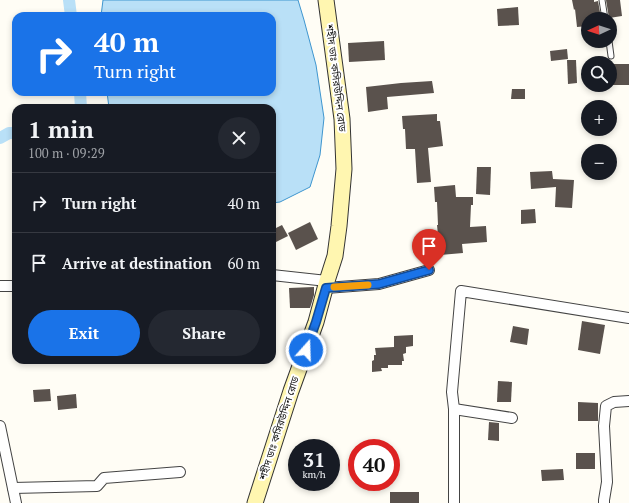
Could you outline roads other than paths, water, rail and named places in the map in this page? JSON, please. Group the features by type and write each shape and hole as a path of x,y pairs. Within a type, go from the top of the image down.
{"street":[{"name":"শহীদ ডাঃ কসিরউদ্দিন রোড","path":"255,503 291,391 316,322 335,256 344,169 342,119 326,0"},
{"path":"276,275 326,284 379,284 429,270"},
{"path":"0,286 12,286"},
{"path":"454,503 454,409 452,392 461,290 629,318"},
{"path":"604,503 607,482 604,426 606,406 614,402 629,401"},
{"path":"454,409 512,418"},
{"path":"0,426 16,503"},
{"path":"13,488 97,486 104,478 180,472"}],"lane":[{"path":"602,0 604,12"},
{"path":"610,48 611,56"}],"water":[{"path":"103,0 298,0 316,65 324,118 320,155 310,187 280,202 276,202 276,104 108,104 108,96 276,96 276,12 102,12"}],"waterway":[{"path":"69,0 70,12"},
{"path":"80,96 81,104"},
{"path":"0,138 12,133"}]}
